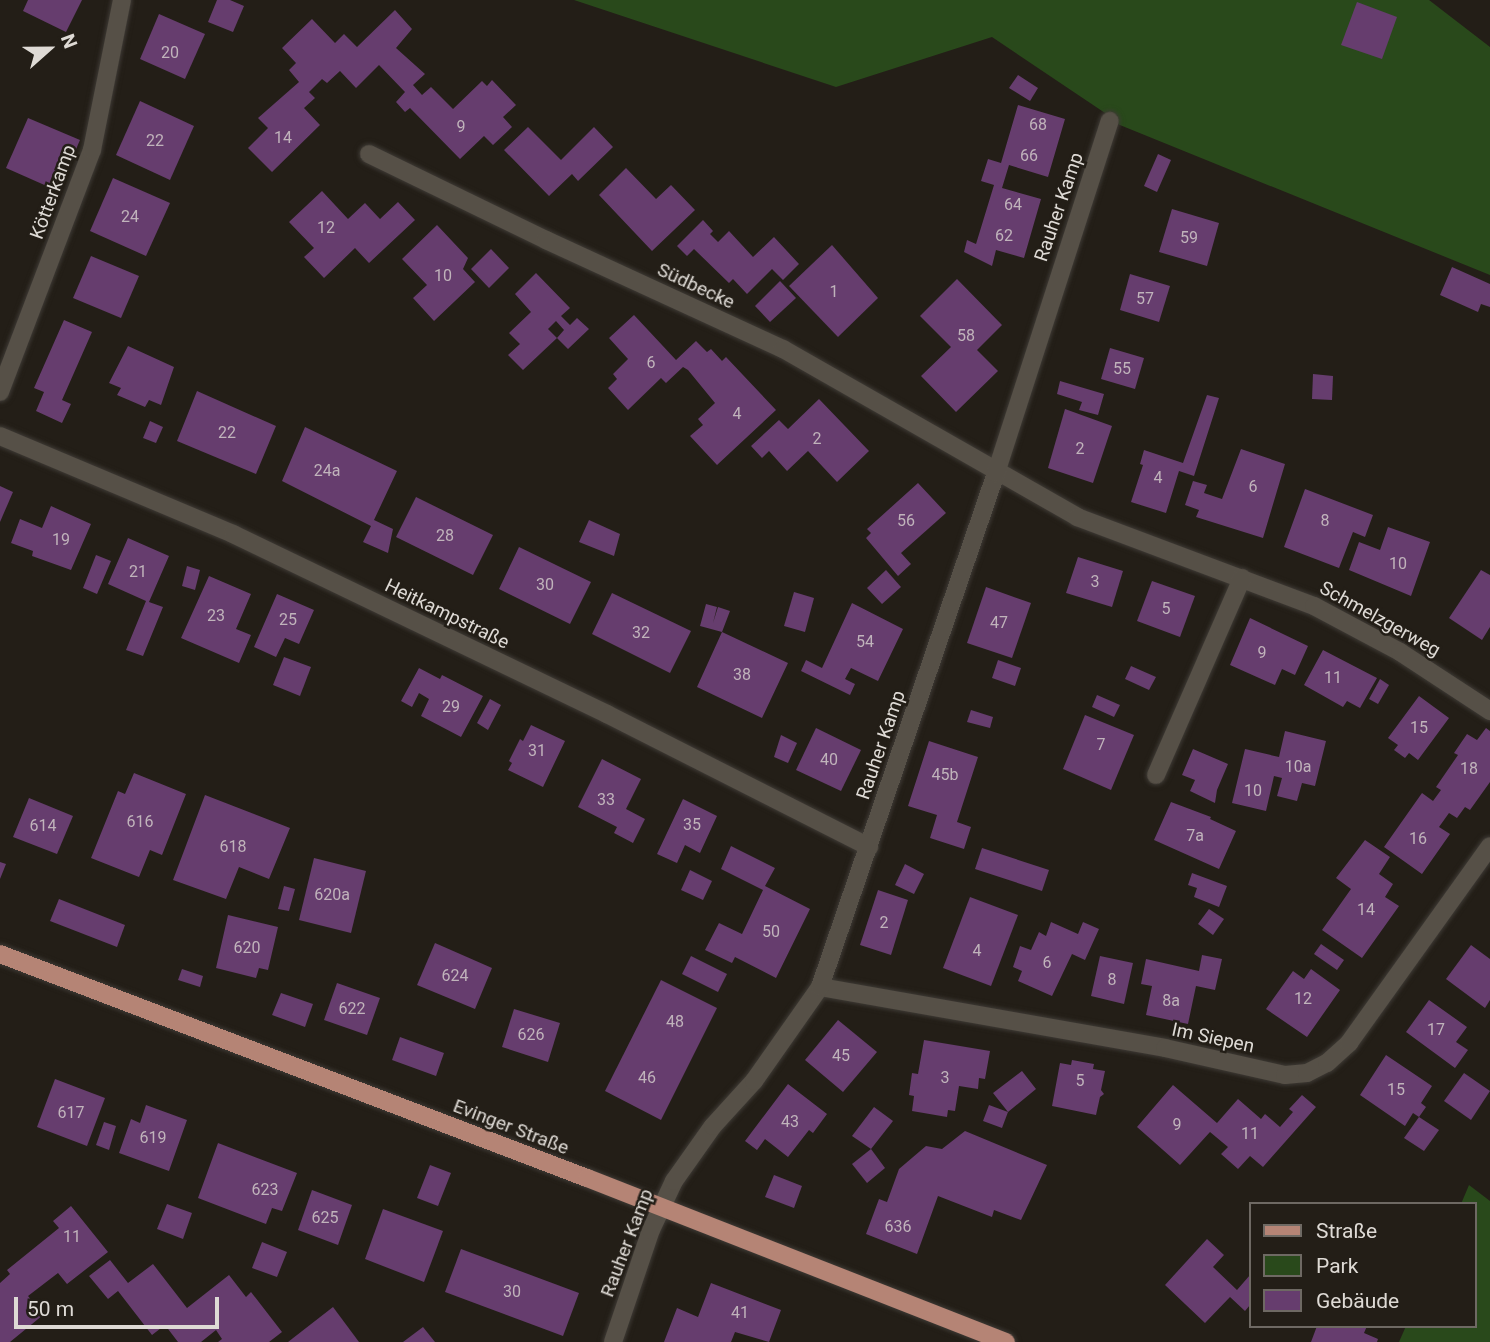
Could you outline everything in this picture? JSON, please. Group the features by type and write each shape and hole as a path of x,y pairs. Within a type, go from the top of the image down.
{"main road":[{"name":"Evinger Straße","path":"0,954 1006,1342"}],"street":[{"name":"Kötterkamp","path":"0,392 92,150 122,0"},
{"name":"Rauher Kamp","path":"613,1342 660,1207 713,1126 754,1081 820,987 996,473 1110,121"},
{"name":"Südbecke","path":"369,154 546,240 783,349 861,391 996,473"},
{"name":"Heitkampstraße","path":"0,436 233,534 594,708 869,847"},
{"name":"Schmelzgerweg","path":"996,473 1077,517 1314,606 1357,627 1490,711"},
{"path":"1156,775 1242,578"},
{"name":"Im Siepen","path":"820,987 1165,1048 1285,1075 1307,1073 1327,1063 1349,1043 1490,846"}],"green space":[{"path":"574,0 1429,0 1490,47 1490,275 1110,121 1111,117 992,37 836,87"},
{"path":"1469,1185 1490,1201 1490,1342 1399,1342 1405,1328 1476,1328 1476,1202 1462,1202"}],"building":[{"path":"28,0 82,0 66,32 23,11"},
{"path":"217,0 230,0 244,6 233,32 208,22"},
{"path":"1357,2 1397,17 1382,59 1341,45"},
{"path":"395,10 412,29 396,48 425,74 413,85 422,95 431,87 453,109 482,81 487,86 492,80 516,105 503,117 512,127 493,145 484,136 460,159 410,108 405,112 396,102 405,92 379,65 356,88 340,71 327,83 322,79 309,92 315,98 304,108 320,125 272,172 248,148 268,128 258,118 299,82 289,70 296,63 282,48 312,19 335,43 344,34 357,47"},
{"path":"159,14 205,34 185,79 140,59"},
{"path":"1018,75 1038,88 1030,101 1009,88"},
{"path":"140,101 194,126 170,180 116,155"},
{"path":"1018,105 1065,119 1048,177 1009,165 1002,188 1041,199 1024,258 996,250 992,266 964,252 967,240 976,244 994,185 981,181 988,159 1001,163"},
{"path":"28,118 80,140 58,191 6,168"},
{"path":"528,127 561,160 594,127 613,147 578,181 572,174 549,196 504,150"},
{"path":"1158,154 1171,160 1157,192 1144,186"},
{"path":"626,168 656,199 671,185 695,210 652,251 599,195"},
{"path":"113,178 170,203 146,256 90,231"},
{"path":"322,191 348,219 365,203 380,219 398,202 415,220 369,263 355,248 324,278 304,257 314,248 289,222"},
{"path":"1172,209 1219,223 1207,266 1159,252"},
{"path":"703,220 713,231 710,234 718,242 729,231 753,257 774,237 799,264 783,280 772,269 747,294 733,279 729,283 694,249 687,256 677,246"},
{"path":"437,225 468,258 463,269 475,282 434,321 413,298 427,285 402,259"},
{"path":"832,245 878,298 838,337 789,286"},
{"path":"491,249 509,268 489,288 471,269"},
{"path":"91,256 139,276 121,318 73,298"},
{"path":"1452,267 1490,284 1490,307 1481,304 1478,312 1440,295"},
{"path":"536,273 570,308 561,316 570,325 577,318 589,329 568,349 557,338 523,370 508,355 520,344 509,333 531,312 515,294","holes":["556,321 564,330 557,338 548,329"]},
{"path":"1130,274 1170,286 1159,322 1120,310"},
{"path":"957,279 1002,325 977,350 998,371 956,412 921,376 951,347 920,316"},
{"path":"780,281 796,298 770,322 755,306"},
{"path":"634,315 676,360 696,341 707,352 711,349 722,361 726,357 776,410 717,465 690,436 703,425 698,419 715,403 688,370 683,367 666,383 661,378 628,410 608,388 617,379 613,374 628,359 609,338"},
{"path":"64,320 92,332 62,400 71,404 62,423 36,411 44,392 34,388"},
{"path":"128,346 174,367 161,405 149,400 145,407 117,395 121,388 109,383"},
{"path":"1110,348 1144,358 1135,389 1101,379"},
{"path":"1313,374 1333,376 1332,400 1312,399"},
{"path":"1060,381 1104,394 1098,415 1079,410 1082,402 1057,394"},
{"path":"197,391 276,426 256,474 177,441"},
{"path":"1207,395 1219,398 1194,476 1179,471 1166,513 1131,502 1143,465 1140,464 1144,450 1183,463"},
{"path":"819,399 869,451 837,482 808,451 787,471 769,451 762,458 751,446 779,420 788,429"},
{"path":"1065,409 1112,426 1093,483 1048,468"},
{"path":"150,421 163,427 156,443 143,438"},
{"path":"305,427 397,471 374,520 393,529 388,553 363,542 371,526 282,481"},
{"path":"1241,449 1285,464 1263,538 1196,517 1199,510 1185,505 1193,481 1207,485 1204,493 1222,499"},
{"path":"918,483 946,513 901,553 911,564 898,576 866,538 871,533 867,529"},
{"path":"0,486 13,492 0,522"},
{"path":"1305,489 1373,515 1365,537 1353,532 1339,568 1284,547"},
{"path":"416,497 493,535 473,575 396,537"},
{"path":"51,506 91,524 71,570 32,556 33,551 11,543 20,519 42,528"},
{"path":"589,520 620,534 614,556 579,542"},
{"path":"1388,527 1430,542 1411,596 1349,570 1359,542 1380,550"},
{"path":"128,538 169,556 149,602 163,607 143,656 126,650 146,601 108,584"},
{"path":"519,547 591,582 570,624 499,589"},
{"path":"96,555 111,561 97,594 83,588"},
{"path":"1078,557 1123,571 1112,607 1066,593"},
{"path":"187,566 200,570 195,590 182,586"},
{"path":"886,570 901,587 882,604 867,588"},
{"path":"1481,570 1490,575 1490,627 1482,640 1449,618"},
{"path":"209,576 251,594 236,629 251,635 239,663 181,638"},
{"path":"1152,581 1195,596 1180,637 1137,621"},
{"path":"986,587 1031,603 1012,658 967,643"},
{"path":"794,592 814,598 805,632 784,626"},
{"path":"612,593 691,631 670,673 592,634"},
{"path":"277,594 314,610 299,644 285,638 276,657 254,647"},
{"path":"852,603 903,629 878,681 851,668 845,679 855,684 850,695 801,671 806,660 822,668"},
{"path":"706,604 717,607 713,623 718,607 730,611 722,632 700,626"},
{"path":"1250,618 1308,646 1295,675 1282,669 1275,685 1230,665"},
{"path":"722,632 788,663 762,718 697,687"},
{"path":"1323,650 1377,678 1360,708 1347,701 1343,707 1304,685"},
{"path":"284,657 311,667 300,696 273,685"},
{"path":"998,660 1021,668 1015,686 992,678"},
{"path":"1131,666 1156,677 1149,690 1125,679"},
{"path":"419,668 440,679 442,675 483,696 461,737 421,716 429,699 419,693 412,707 401,701"},
{"path":"1380,679 1389,685 1378,704 1369,699"},
{"path":"1097,695 1120,705 1114,717 1092,707"},
{"path":"1419,696 1449,718 1418,760 1409,753 1405,758 1394,750 1398,745 1388,738"},
{"path":"490,699 501,705 488,730 477,723"},
{"path":"971,710 993,717 990,728 967,722"},
{"path":"1085,715 1134,735 1111,790 1063,769"},
{"path":"531,725 565,741 543,787 508,770 512,763 509,761 520,739 523,741"},
{"path":"816,728 861,750 841,791 796,770"},
{"path":"1486,728 1490,731 1490,782 1470,810 1465,807 1457,818 1449,813 1439,827 1450,834 1422,874 1384,847 1422,793 1433,801 1441,790 1436,787 1458,755 1454,753 1467,734 1477,740"},
{"path":"1285,731 1326,741 1315,786 1302,783 1297,801 1277,796 1282,778 1274,776 1266,811 1232,803 1245,749 1279,757"},
{"path":"781,735 797,743 788,763 774,757"},
{"path":"929,741 978,757 957,822 971,827 964,849 930,838 937,815 908,806"},
{"path":"1193,749 1228,764 1217,790 1215,803 1190,791 1195,780 1182,775"},
{"path":"602,759 641,779 626,809 645,819 633,843 614,833 617,827 578,807"},
{"path":"134,773 186,794 162,855 150,850 139,877 91,858 118,791 125,794"},
{"path":"205,795 290,828 269,879 239,867 226,899 173,880"},
{"path":"29,798 73,816 57,854 13,837"},
{"path":"683,799 717,816 700,853 685,845 677,863 657,854"},
{"path":"1171,802 1211,817 1210,819 1236,831 1219,869 1154,840"},
{"path":"1365,840 1390,857 1379,874 1393,884 1385,897 1399,906 1362,958 1322,930 1351,889 1336,878"},
{"path":"731,846 775,868 765,886 810,909 776,978 735,957 732,963 705,950 719,923 742,934 763,890 721,869"},
{"path":"982,848 1049,870 1042,891 975,869"},
{"path":"314,858 366,871 351,933 299,920"},
{"path":"0,862 6,864 0,879"},
{"path":"905,864 924,874 914,894 895,885"},
{"path":"690,870 712,881 703,900 681,890"},
{"path":"1192,873 1227,886 1219,907 1194,897 1197,888 1188,885"},
{"path":"284,886 295,889 289,911 278,909"},
{"path":"878,890 908,900 891,955 860,945"},
{"path":"970,897 1018,915 991,986 943,968"},
{"path":"59,899 125,925 117,947 50,921"},
{"path":"1209,909 1224,919 1213,935 1198,924"},
{"path":"228,915 278,927 268,970 259,968 256,978 216,968"},
{"path":"1051,922 1078,934 1083,922 1099,929 1085,960 1072,954 1052,996 1018,981 1022,971 1013,967 1020,946 1031,950 1039,932 1046,936"},
{"path":"435,943 492,968 475,1009 417,985"},
{"path":"1321,944 1344,960 1337,970 1314,954"},
{"path":"1471,945 1490,959 1490,1000 1485,1008 1446,979"},
{"path":"1202,955 1222,959 1215,990 1196,986 1188,1024 1146,1015 1152,986 1141,984 1146,959 1199,971"},
{"path":"691,956 727,974 718,992 682,974"},
{"path":"1100,956 1133,963 1124,1004 1091,996"},
{"path":"182,969 203,976 200,987 178,980"},
{"path":"1311,969 1340,990 1307,1037 1266,1009 1293,971 1304,979"},
{"path":"661,980 717,1008 661,1120 605,1091"},
{"path":"337,983 380,998 367,1035 324,1020"},
{"path":"281,993 313,1004 305,1027 272,1015"},
{"path":"1429,1000 1467,1027 1456,1042 1468,1050 1455,1068 1406,1032"},
{"path":"514,1009 560,1023 548,1062 502,1047"},
{"path":"838,1020 877,1052 843,1092 805,1060"},
{"path":"400,1037 444,1053 436,1076 392,1060"},
{"path":"924,1040 990,1051 985,1079 979,1078 978,1089 959,1086 955,1111 948,1110 947,1117 912,1111 914,1096 909,1095 912,1073 918,1074"},
{"path":"1386,1055 1432,1086 1421,1103 1426,1107 1419,1117 1413,1113 1405,1126 1360,1095"},
{"path":"1072,1060 1094,1064 1093,1069 1105,1071 1101,1090 1104,1094 1100,1097 1096,1115 1052,1106 1060,1063 1071,1065"},
{"path":"1022,1071 1036,1089 1008,1112 993,1093"},
{"path":"1464,1073 1490,1091 1471,1120 1444,1101"},
{"path":"55,1079 105,1098 87,1146 37,1127"},
{"path":"788,1084 827,1114 813,1133 809,1130 788,1157 765,1139 757,1150 745,1141"},
{"path":"1173,1085 1217,1123 1238,1099 1261,1119 1265,1114 1280,1127 1293,1112 1289,1109 1302,1095 1316,1107 1263,1167 1250,1156 1238,1169 1221,1154 1228,1147 1210,1132 1180,1165 1137,1127"},
{"path":"146,1105 187,1120 169,1171 119,1153 131,1119 140,1123"},
{"path":"989,1105 1008,1112 1002,1128 983,1121"},
{"path":"874,1107 893,1121 871,1149 852,1136"},
{"path":"1419,1117 1439,1130 1424,1151 1404,1138"},
{"path":"104,1122 116,1126 109,1150 96,1145"},
{"path":"965,1131 1047,1165 1021,1220 994,1210 992,1217 938,1196 917,1254 866,1234 879,1199 887,1202 899,1169 926,1146 942,1149"},
{"path":"218,1143 297,1173 282,1211 272,1208 266,1224 198,1198"},
{"path":"871,1149 885,1168 867,1183 852,1164"},
{"path":"430,1165 451,1173 438,1206 417,1198"},
{"path":"774,1175 802,1186 794,1208 765,1197"},
{"path":"312,1190 352,1205 338,1245 298,1230"},
{"path":"167,1204 192,1213 183,1239 157,1229"},
{"path":"71,1206 108,1252 67,1284 58,1273 28,1296 43,1315 10,1342 0,1342 0,1283 10,1274 7,1270 59,1228 53,1221"},
{"path":"383,1209 443,1231 424,1282 365,1259"},
{"path":"1207,1239 1224,1255 1213,1267 1237,1290 1248,1277 1248,1307 1245,1311 1230,1297 1205,1323 1165,1285"},
{"path":"262,1242 287,1252 277,1277 252,1268"},
{"path":"461,1249 579,1293 563,1336 445,1292"},
{"path":"110,1260 128,1283 153,1264 187,1308 229,1275 246,1297 251,1292 282,1332 269,1342 218,1342 222,1339 216,1330 201,1342 178,1342 165,1325 152,1335 118,1291 108,1299 89,1276"},
{"path":"711,1283 781,1310 769,1342 735,1332 731,1342 664,1342 677,1308 698,1317"},
{"path":"333,1307 359,1342 288,1342"},
{"path":"423,1327 435,1342 403,1342"},
{"path":"1316,1328 1366,1328 1364,1333 1378,1339 1377,1342 1311,1342"}]}
